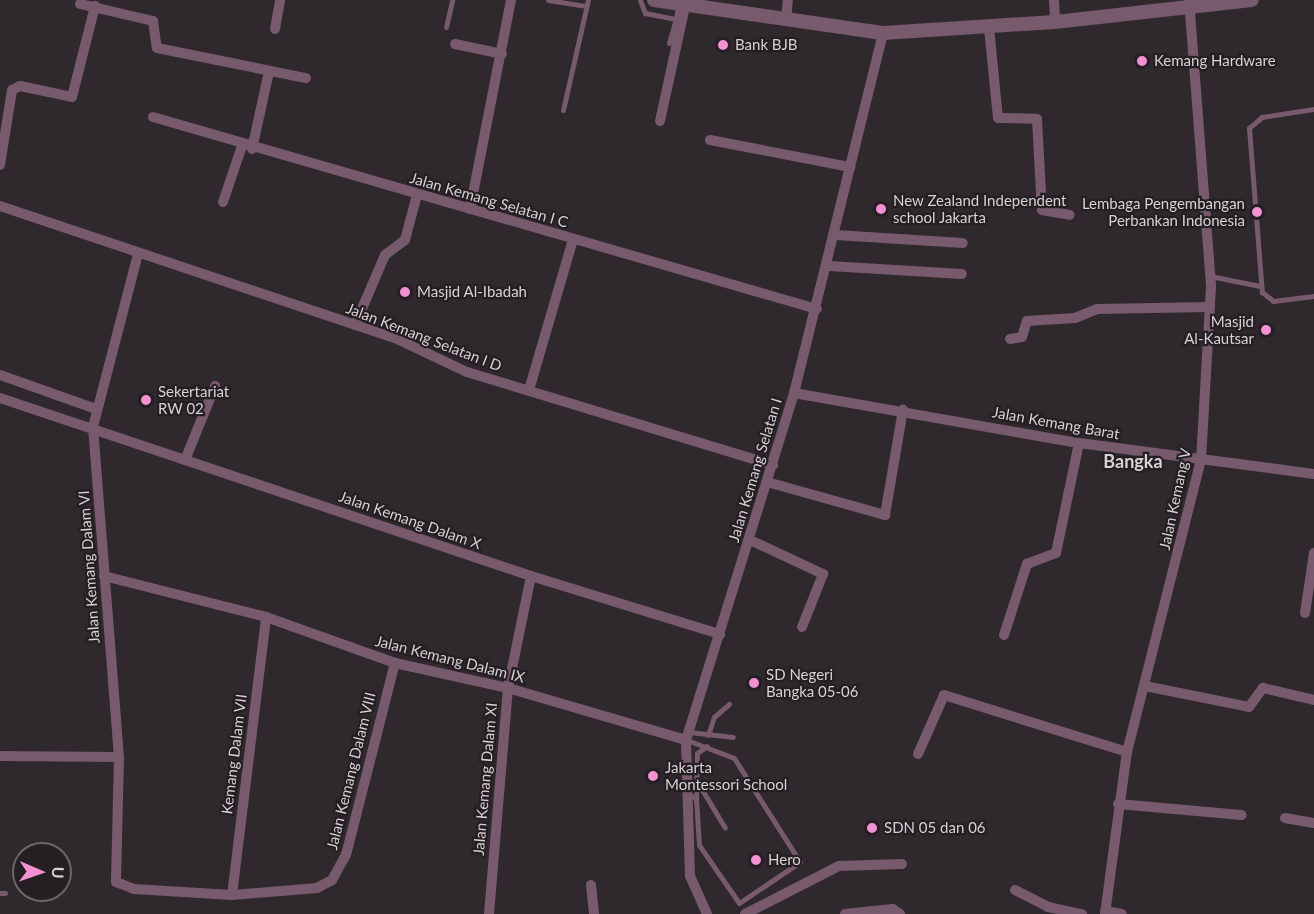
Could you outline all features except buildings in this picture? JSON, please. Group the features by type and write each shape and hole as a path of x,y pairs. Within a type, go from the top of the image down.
{"street":[{"path":"275,29 280,0"},
{"path":"470,208 512,0"},
{"path":"660,0 786,21 883,33 989,28 1252,0"},
{"path":"786,21 788,0"},
{"path":"1053,0 1055,22"},
{"path":"80,4 153,21 157,48 306,78"},
{"path":"660,121 682,5"},
{"name":"Jalan Kemang V","path":"1105,913 1118,804 1127,752 1201,460 1210,276 1189,5"},
{"path":"0,165 12,90 21,86 72,98 95,6"},
{"path":"989,28 998,118 1037,119 1042,210 1070,215"},
{"name":"Jalan Kemang Selatan I","path":"707,914 690,876 686,793 688,736 794,393 829,266 850,167 883,33"},
{"path":"455,44 502,54"},
{"path":"223,202 247,148 269,72"},
{"name":"Jalan Kemang Selatan I C","path":"153,117 247,148 470,208 573,240 817,309"},
{"path":"710,140 850,167"},
{"path":"355,326 385,255 405,240 417,195"},
{"name":"Jalan Kemang Selatan I D","path":"0,206 355,326 467,372 772,465"},
{"path":"836,235 963,243"},
{"path":"529,390 573,240"},
{"name":"Jalan Kemang Dalam VI","path":"116,882 119,757 93,427 138,254"},
{"path":"829,266 962,274"},
{"path":"1010,339 1022,337 1026,321 1075,318 1097,309 1210,307"},
{"path":"0,375 96,409"},
{"path":"185,460 215,386"},
{"name":"Jalan Kemang Barat","path":"794,393 903,410 1079,443 1314,474"},
{"name":"Jalan Kemang Dalam X","path":"0,398 93,427 531,576 720,634"},
{"path":"767,482 885,515 903,410"},
{"path":"1004,635 1027,564 1057,549 1079,443"},
{"path":"750,540 824,574 802,627"},
{"path":"1305,613 1314,553"},
{"name":"Jalan Kemang Dalam IX","path":"104,576 266,617 394,663 508,688 688,736"},
{"name":"Jalan Kemang Dalam XI","path":"489,914 508,688 531,576"},
{"name":"Kemang Dalam VII","path":"232,895 266,617"},
{"name":"Jalan Kemang Dalam VIII","path":"116,882 134,889 232,895 317,888 338,874 394,663"},
{"path":"1145,686 1249,707 1263,688 1314,700"},
{"path":"918,754 944,695 1127,752"},
{"path":"0,756 119,757"},
{"path":"1118,804 1242,814"},
{"path":"1285,818 1314,823"},
{"path":"745,914 839,866 902,864"},
{"path":"591,885 594,914"},
{"path":"1015,890 1048,907 1082,914"},
{"path":"845,914 893,909 900,914"},
{"path":"1105,913 1122,914"}],"lane":[{"path":"446,27 452,0"},
{"path":"548,0 587,3 563,110"},
{"path":"640,0 645,13 676,19"},
{"path":"669,43 682,5"},
{"path":"1314,109 1262,117 1249,128 1260,286 1273,301 1314,296"},
{"path":"1210,276 1260,286"},
{"path":"708,735 714,717 729,704"},
{"path":"688,736 733,737"},
{"path":"688,736 734,758 800,862 739,903 699,845 696,799 697,753 707,746"},
{"path":"697,782 725,828"},
{"path":"686,793 696,799"}],"place":[{"name":"Bank BJB","path":"723,45"},
{"name":"Kemang Hardware","path":"1142,61"},
{"name":"New Zealand Independent school Jakarta","path":"881,209"},
{"name":"Lembaga Pengembangan Perbankan Indonesia","path":"1257,212"},
{"name":"Masjid Al-Ibadah","path":"405,292"},
{"name":"Masjid Al-Kautsar","path":"1266,330"},
{"name":"Sekertariat RW 02","path":"146,400"},
{"name":"SD Negeri Bangka 05-06","path":"754,683"},
{"name":"Jakarta Montessori School","path":"653,776"},
{"name":"SDN 05 dan 06","path":"872,828"},
{"name":"Hero","path":"756,860"}],"district":[{"name":"Bangka","path":"1133,461"}]}
